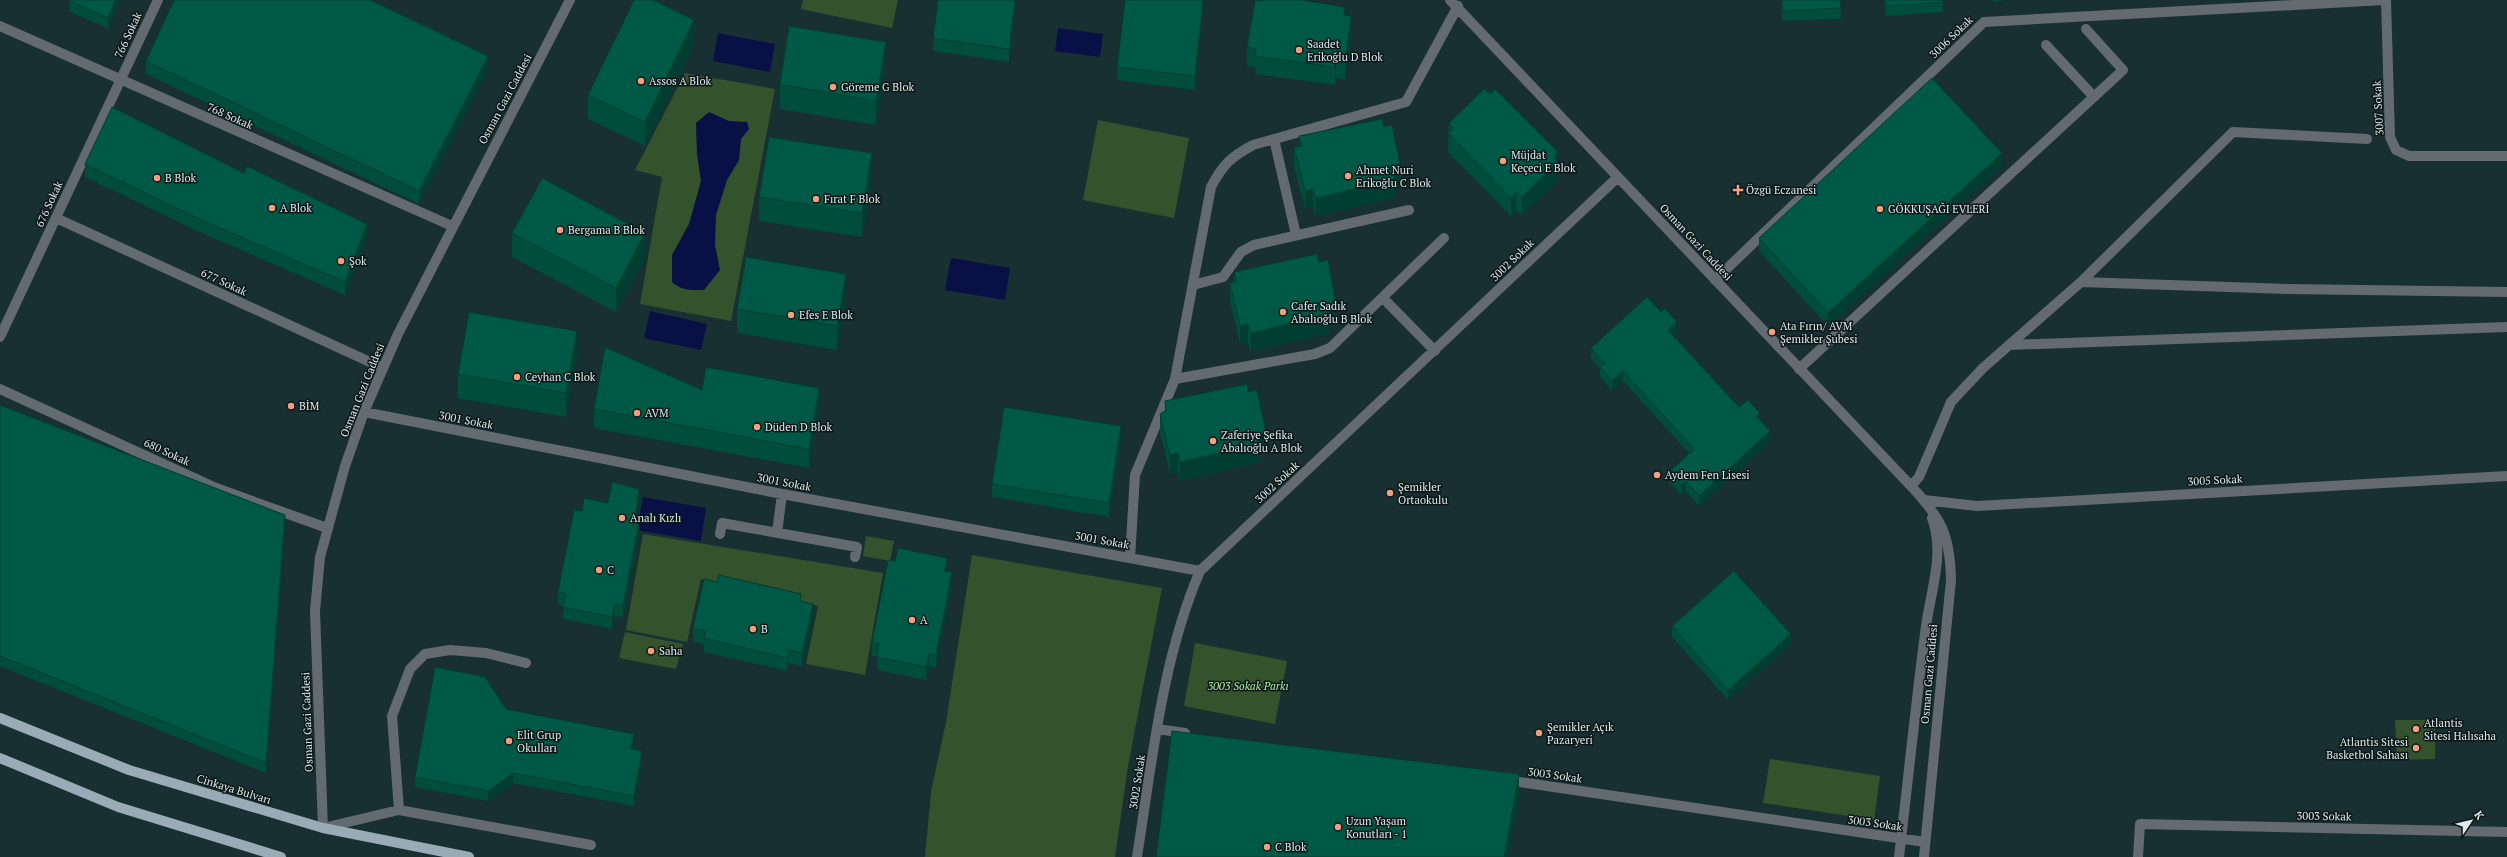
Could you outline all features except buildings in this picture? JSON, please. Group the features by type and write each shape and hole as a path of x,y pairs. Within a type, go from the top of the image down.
{"main road":[{"name":"Cinkaya Bulvarı","path":"0,718 130,770 323,828 469,857"},
{"path":"0,758 118,807 281,857"}],"street":[{"name":"766 Sokak","path":"120,81 158,0"},
{"name":"Osman Gazi Caddesi","path":"323,828 315,611 320,557 345,466 364,412 383,368 452,226 570,0"},
{"name":"3007 Sokak","path":"2385,0 2390,137 2396,150 2409,156 2507,156"},
{"name":"3006 Sokak","path":"1715,280 1984,22 2385,0"},
{"name":"Osman Gazi Caddesi","path":"1454,3 1911,486 1938,518 1947,537 1950,574 1924,857"},
{"path":"1130,558 1135,475 1175,379 1211,187 1221,167 1235,154 1253,145 1406,102 1454,3"},
{"name":"768 Sokak","path":"0,26 120,81 452,226"},
{"path":"1799,368 2123,70 2086,29"},
{"path":"2046,45 2094,97"},
{"name":"676 Sokak","path":"0,337 120,81"},
{"path":"1911,486 1919,477 1951,402 1983,368 2081,282 2233,132 2367,139"},
{"path":"1274,139 1296,235"},
{"name":"3002 Sokak","path":"1137,857 1157,729 1184,608 1200,571 1618,177"},
{"path":"1193,285 1223,277 1241,252 1254,244 1409,210"},
{"name":"677 Sokak","path":"56,218 383,368"},
{"path":"1175,379 1315,354 1330,348 1444,238"},
{"path":"2081,282 2296,289 2507,292"},
{"path":"1383,298 1434,351"},
{"path":"2009,345 2507,328"},
{"name":"680 Sokak","path":"0,389 216,488 327,528"},
{"name":"3001 Sokak","path":"364,412 782,494 1200,571"},
{"name":"3005 Sokak","path":"1924,500 1977,506 2507,476"},
{"path":"777,533 782,494"},
{"name":"Osman Gazi Caddesi","path":"1899,857 1926,624 1938,551 1937,535 1924,500"},
{"path":"720,534 722,523 857,547 855,557"},
{"path":"399,810 392,716 410,669 425,654 450,650 486,653 526,663"},
{"path":"1157,729 1197,735"},
{"name":"3003 Sokak","path":"1497,779 1925,842"},
{"path":"323,828 399,810 591,845"},
{"name":"3003 Sokak","path":"2138,857 2140,824 2507,832"}],"green space":[{"path":"803,0 898,0 892,28 801,9"},
{"path":"685,73 775,89 731,321 640,304 662,177 635,170"},
{"path":"1098,120 1189,138 1174,218 1083,200"},
{"path":"643,534 883,573 865,675 806,664 818,606 701,579 687,642 626,630"},
{"path":"866,536 894,541 890,561 863,556"},
{"path":"972,555 1162,588 1128,766 1115,857 925,857 931,792 946,722"},
{"name":"Saha","path":"625,632 683,644 676,669 619,658"},
{"name":"3003 Sokak Parkı","path":"1195,643 1287,661 1275,724 1184,706"},
{"path":"2395,720 2435,720 2435,759 2397,760"},
{"path":"1770,759 1880,776 1874,820 1763,803"}],"shaded area":[{"path":"1058,28 1103,34 1100,57 1055,51"},
{"path":"718,33 775,44 770,72 713,61"},
{"path":"709,112 729,121 747,122 749,129 741,139 739,160 727,180 716,215 715,245 720,270 704,290 691,290 679,287 672,282 672,255 689,224 701,181 697,154 696,123"},
{"path":"951,258 1010,268 1005,300 945,290"},
{"path":"650,311 707,324 701,350 644,338"},
{"path":"643,497 706,508 701,541 637,530"}],"place":[{"name":"Saadet Erikoğlu D Blok","path":"1299,50"},
{"name":"Assos A Blok","path":"641,81"},
{"name":"Göreme G Blok","path":"833,87"},
{"name":"Müjdat Keçeci E Blok","path":"1503,161"},
{"name":"Ahmet Nuri Erikoğlu C Blok","path":"1348,176"},
{"name":"B Blok","path":"157,178"},
{"name":"Özgü Eczanesi","path":"1738,190"},
{"name":"Fırat F Blok","path":"816,199"},
{"name":"A Blok","path":"272,208"},
{"name":"GÖKKUŞAĞI EVLERİ","path":"1880,209"},
{"name":"Bergama B Blok","path":"560,230"},
{"name":"Şok","path":"341,261"},
{"name":"Cafer Sadık Abalıoğlu B Blok","path":"1283,312"},
{"name":"Efes E Blok","path":"791,315"},
{"name":"Ata Fırın/ AVM Şemikler Şubesi","path":"1772,332"},
{"name":"Ceyhan C Blok","path":"517,377"},
{"name":"BİM","path":"291,406"},
{"name":"AVM","path":"637,413"},
{"name":"Düden D Blok","path":"757,427"},
{"name":"Zaferiye Şefika Abalıoğlu A Blok","path":"1213,441"},
{"name":"Aydem Fen Lisesi","path":"1657,475"},
{"name":"Şemikler Ortaokulu","path":"1390,493"},
{"name":"Analı Kızlı","path":"622,518"},
{"name":"C","path":"599,570"},
{"name":"A","path":"912,620"},
{"name":"B","path":"753,629"},
{"name":"Saha","path":"651,651"},
{"name":"Atlantis Sitesi Halısaha","path":"2416,729"},
{"name":"Şemikler Açık Pazaryeri","path":"1539,733"},
{"name":"Elit Grup Okulları","path":"509,741"},
{"name":"Atlantis Sitesi Basketbol Sahası","path":"2416,748"},
{"name":"Uzun Yaşam Konutları - 1","path":"1338,827"},
{"name":"C Blok","path":"1267,847"}]}
